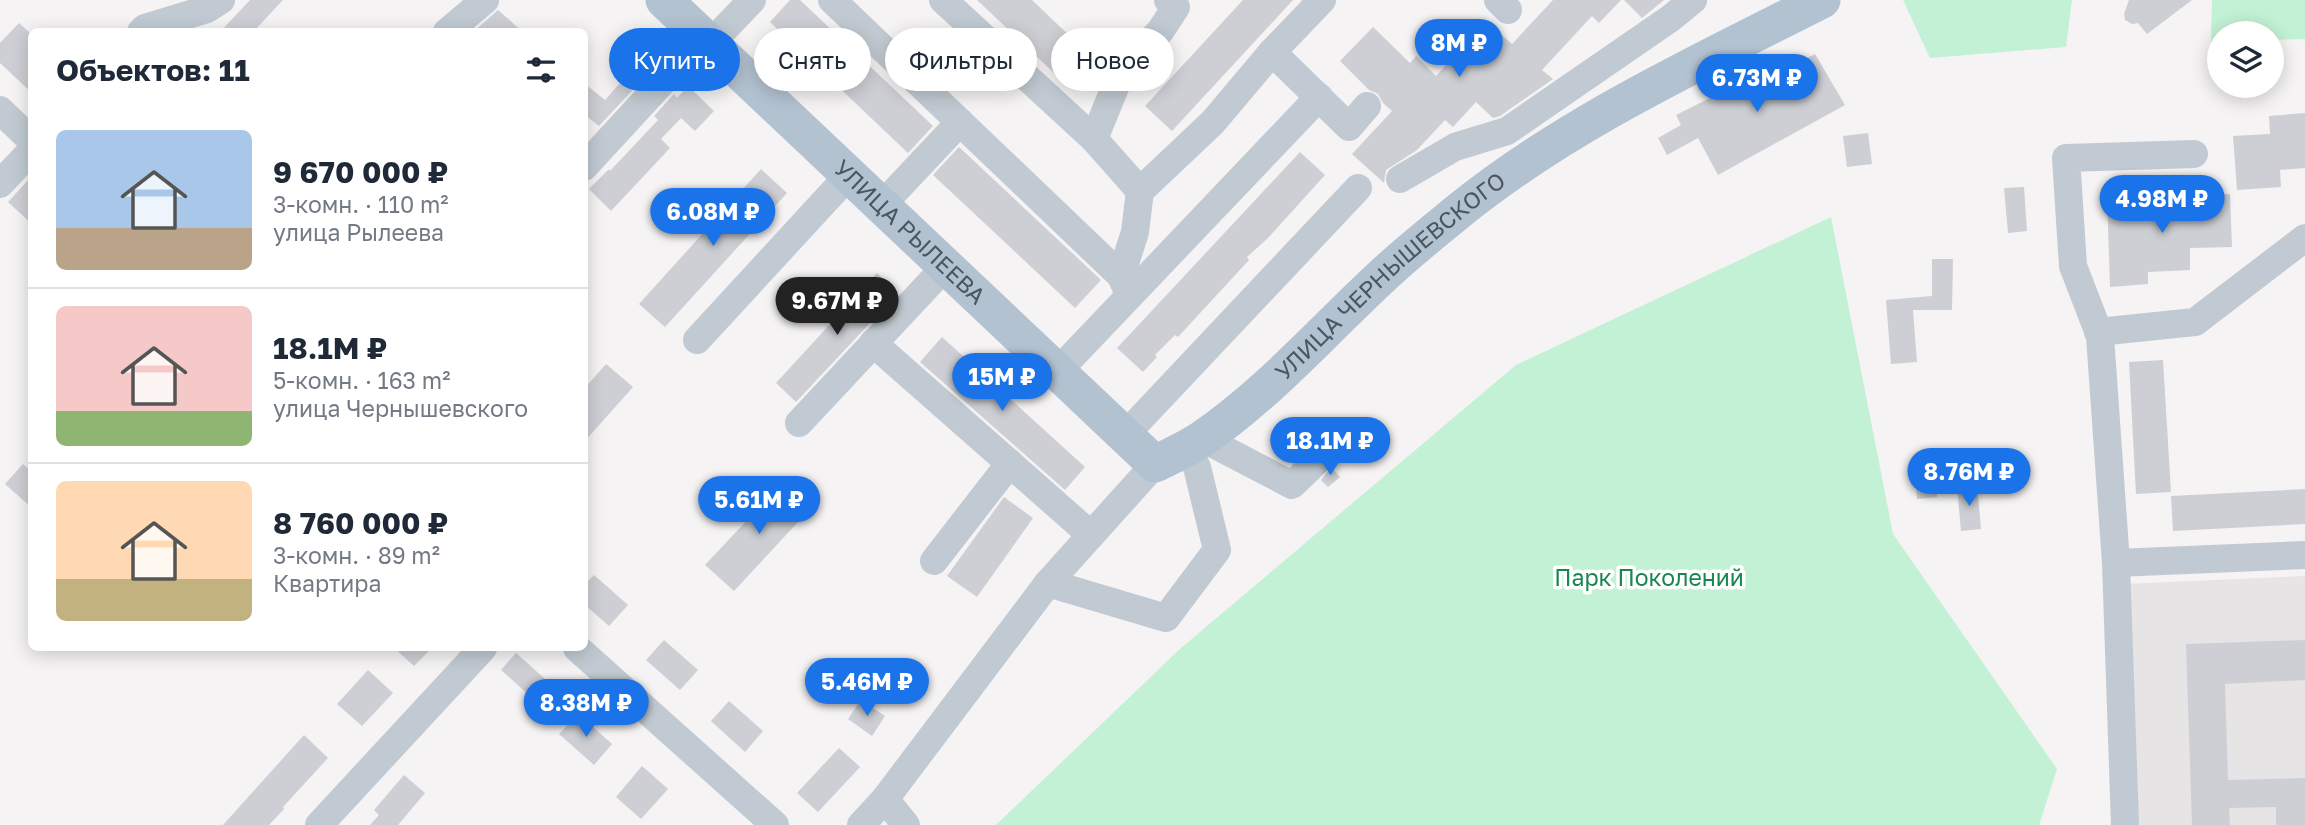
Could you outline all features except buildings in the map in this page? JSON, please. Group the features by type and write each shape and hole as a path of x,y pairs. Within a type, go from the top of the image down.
{"main road":[{"name":"УЛИЦА РЫЛЕЕВА","path":"664,0 693,28"},
{"name":"УЛИЦА ЧЕРНЫШЕВСКОГО","path":"1181,450 1239,410 1391,268 1462,208 1528,161 1595,119 1822,0"},
{"name":"УЛИЦА РЫЛЕЕВА","path":"740,72 1125,435 1181,450"}],"street":[{"path":"145,28 207,9 221,0"},
{"path":"452,28 485,0"},
{"path":"832,0 960,122 1125,286"},
{"path":"943,0 1094,139 1140,191"},
{"path":"1094,139 1120,75 1161,30 1176,7 1168,0"},
{"path":"1125,286 1140,191 1213,122 1272,52 1322,0"},
{"path":"1400,179 1455,147 1507,131 1693,0"},
{"path":"725,28 743,9"},
{"path":"1272,52 1349,127 1367,106"},
{"path":"588,163 654,91"},
{"path":"1057,372 1125,286 1319,97"},
{"path":"0,110 28,137"},
{"path":"881,206 960,122"},
{"path":"1507,131 1528,161"},
{"path":"0,184 28,154"},
{"path":"2125,825 2116,562 2098,332 2073,266 2066,158 2194,154"},
{"path":"697,340 849,175"},
{"path":"1125,435 1358,188"},
{"path":"2098,332 2195,322 2305,238"},
{"path":"799,423 946,266"},
{"path":"873,343 1091,535"},
{"path":"1181,450 1292,485 1315,463"},
{"path":"1048,583 1166,618 1217,550 1198,467 1181,450"},
{"name":"УЛИЦА ЧЕРНЫШЕВСКОГО","path":"861,825 885,799 1048,583 1091,535 1181,450"},
{"path":"933,561 1010,463"},
{"path":"2116,562 2305,555"},
{"path":"319,825 480,651"},
{"path":"580,651 775,825"},
{"path":"885,799 906,825"}],"shaded area":[{"path":"2305,576 2305,825 2135,825 2124,584"}],"green space":[{"path":"1903,0 2072,0 2066,47 1930,58"},
{"path":"2212,0 2305,0 2305,39 2284,40 2284,21 2212,21"},
{"name":"Парк Поколений","path":"1831,217 1893,534 2057,769 2039,825 996,825 1181,648 1516,365"}]}
